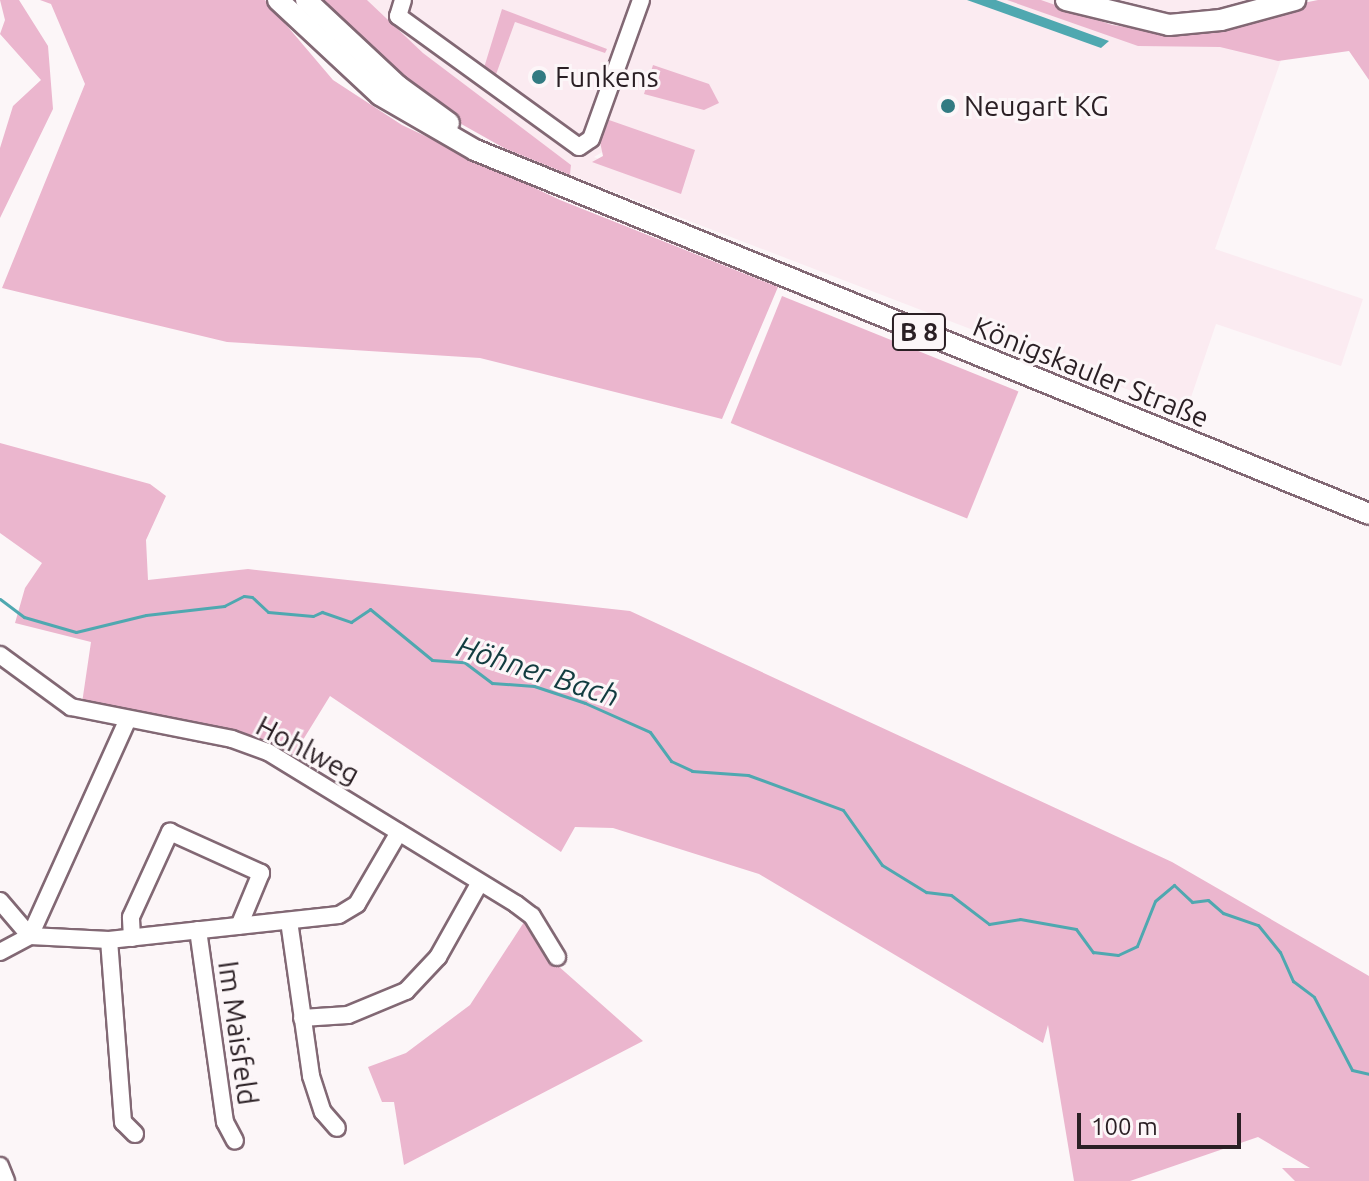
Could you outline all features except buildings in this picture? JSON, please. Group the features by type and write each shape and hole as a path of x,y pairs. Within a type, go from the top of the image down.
{"main road":[{"name":"Königskauler Straße","path":"278,0 380,95 450,137 1369,514"},
{"path":"1066,0 1169,25 1221,20 1295,0"},
{"name":"Königskauler Straße","path":"311,6 433,113 528,170"}],"street":[{"path":"403,0 398,16 551,132 579,147 591,139 641,0"},
{"name":"Hohlweg","path":"0,655 71,707 250,745 399,832 532,916 557,957"},
{"path":"30,936 127,721"},
{"path":"132,938 131,917 170,832 261,873 239,926"},
{"path":"0,952 30,936 109,940 289,921 348,911 399,832"},
{"path":"302,1018 348,1015 406,991 438,957 479,884"},
{"path":"0,901 30,936"},
{"path":"289,921 311,1076 323,1112 337,1128"},
{"name":"Im Maisfeld","path":"198,930 225,1122 235,1141"},
{"path":"109,940 123,1122 135,1134"},
{"path":"0,1166 6,1181"}],"shaded area":[{"path":"0,0 19,0 48,46 53,109 0,218 0,148 13,106 41,80 0,34 5,20"},
{"path":"40,0 265,0 333,80 402,125 560,200 778,287 722,419 480,358 227,342 2,288 85,84 51,4"},
{"path":"322,0 367,0 423,53 571,165 570,175 504,148 447,116 362,42"},
{"path":"367,0 1302,0 1215,249 1363,299 1341,366 1216,324 1186,412 570,175 571,165 423,53","holes":["502,9 605,52 515,22 494,79","604,151 681,194 594,157"]},
{"path":"1007,0 1041,0 1112,25 1160,32 1318,0 1369,0 1369,80 1349,51 1278,61 1220,47 1138,46"},
{"path":"502,9 607,49 605,53 515,22 494,80 483,71"},
{"path":"653,65 709,84 719,103 704,110 644,94"},
{"path":"609,120 695,150 681,194 592,162 603,156 600,142"},
{"path":"782,296 1018,392 967,519 731,423"},
{"path":"0,443 150,484 166,496 146,540 148,580 248,569 630,611 1172,862 1369,976 1369,1181 1295,1181 1282,1168 1310,1168 1258,1137 1130,1181 1074,1181 1048,1025 1043,1043 759,874 613,828 575,827 561,852 330,696 290,761 82,703 91,642 15,623 25,588 42,563 0,533"},
{"path":"526,919 548,957 643,1041 404,1165 394,1102 382,1102 368,1067 406,1053 470,1005"}],"water":[{"path":"967,0 996,0 1109,41 1101,48"}],"waterway":[{"name":"Höhner Bach","path":"0,599 24,617 76,632 146,615 224,606 244,596 252,597 268,612 313,616 322,612 351,622 370,609 432,660 464,662 492,683 534,686 585,703 650,732 671,761 692,771 748,775 843,810 882,865 926,892 951,895 989,924 1020,919 1076,929 1093,952 1118,955 1137,946 1155,901 1174,885 1192,902 1208,900 1223,913 1258,925 1280,952 1293,981 1314,997 1352,1070 1369,1074"}],"place":[{"name":"Funkens","path":"539,77"},
{"name":"Neugart KG","path":"948,106"}]}
